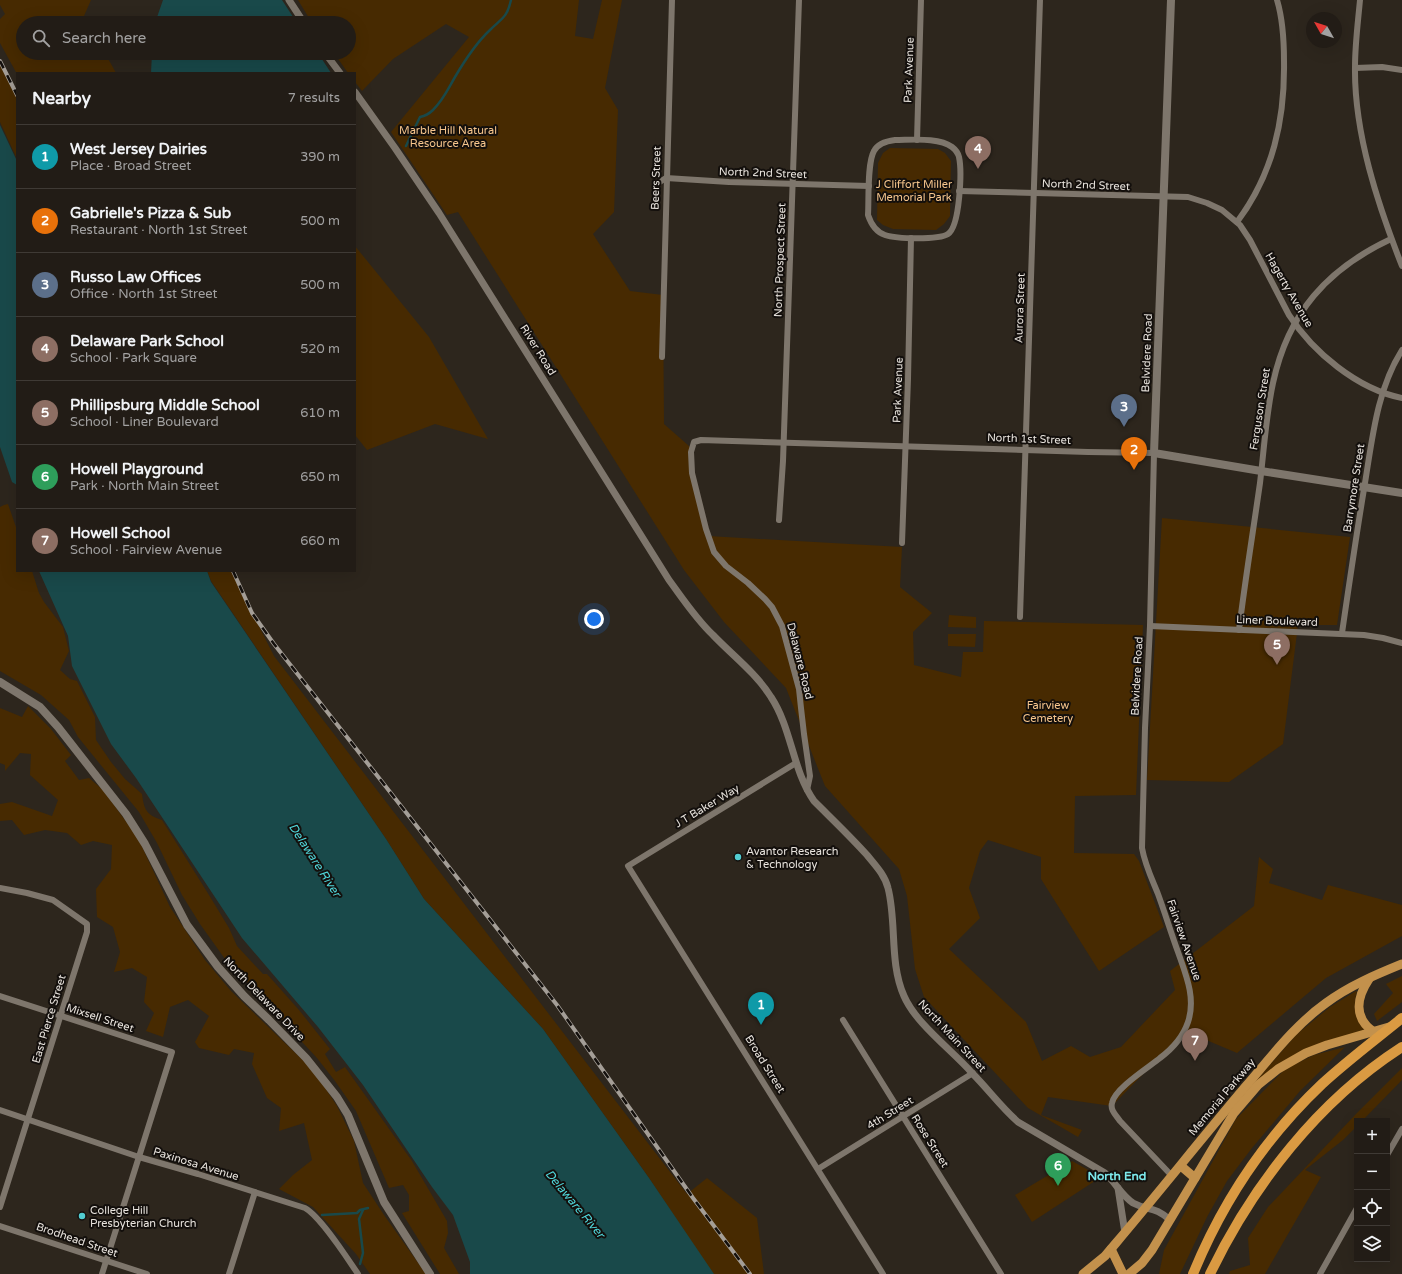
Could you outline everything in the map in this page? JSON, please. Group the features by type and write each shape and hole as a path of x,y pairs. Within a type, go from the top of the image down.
{"highway":[{"path":"1193,1274 1212,1231 1226,1206 1265,1148 1316,1090 1377,1034 1402,1018"},
{"path":"1210,1274 1230,1234 1247,1207 1265,1180 1295,1142 1344,1093 1402,1047"}],"main road":[{"name":"Belvidere Road","path":"1154,453 1171,0"},
{"name":"North 1st Street","path":"1154,453 1402,493"},
{"name":"North Delaware Drive","path":"0,682 40,707 58,727 126,814 145,844 187,925 218,967 244,996 306,1058 337,1097 351,1121 384,1202 430,1274"},
{"name":"Memorial Parkway","path":"1083,1274 1111,1249 1125,1233 1217,1121 1300,1025 1329,1001 1370,977 1402,964"},
{"path":"1370,977 1361,993 1359,1007 1362,1020 1367,1027 1377,1034"},
{"name":"Memorial Parkway","path":"1129,1274 1147,1257 1239,1107 1255,1088 1271,1074 1292,1060 1313,1050 1377,1034 1402,1023"},
{"path":"1181,1166 1196,1178"},
{"path":"1111,1249 1123,1274"}],"street":[{"path":"289,0 299,16"},
{"name":"Beers Street","path":"662,357 672,0"},
{"name":"North Prospect Street","path":"779,520 784,442 799,0"},
{"name":"Park Avenue","path":"917,140 921,0"},
{"name":"Aurora Street","path":"1020,617 1024,450 1040,0"},
{"path":"1237,222 1260,186 1273,152 1278,132 1284,82 1284,38 1277,0"},
{"path":"1360,0 1355,68 1357,102 1364,145 1372,179 1391,239 1402,266"},
{"path":"330,60 339,72"},
{"path":"1355,68 1382,67 1402,70"},
{"name":"River Road","path":"356,93 439,213 666,575 687,605 711,634 753,674 772,697 783,721 796,763"},
{"path":"889,141 940,141 955,150 959,157 960,164 957,217 949,234 935,238 885,236 873,227 868,215 869,186 872,156 878,146 889,141"},
{"path":"658,183 666,178"},
{"name":"North 2nd Street","path":"666,178 869,186"},
{"name":"North 2nd Street","path":"959,191 1163,197"},
{"name":"Hagerty Avenue","path":"1163,197 1188,197 1207,203 1222,210 1237,222 1250,240 1294,323 1306,339 1324,356 1364,384 1402,398"},
{"name":"Park Avenue","path":"902,543 911,238"},
{"name":"Ferguson Street","path":"1239,630 1273,385 1285,343 1294,323 1308,303 1333,276 1378,245 1391,239"},
{"name":"Barrymore Street","path":"1342,633 1373,433 1390,371 1402,350"},
{"name":"North 1st Street","path":"692,446 696,441 701,440 1154,453"},
{"name":"Delaware Road","path":"692,446 690,459 692,473 708,536 714,552 726,566 748,583 765,599 772,607 782,626 800,695 810,776 807,790"},
{"name":"Belvidere Road","path":"1142,850 1150,626 1154,453"},
{"name":"Liner Boulevard","path":"1150,626 1342,633 1383,638 1402,643"},
{"name":"North Main Street","path":"796,763 807,790 814,801 852,839 884,878 888,887 890,899 896,960 901,988 909,1006 923,1023 973,1073 1005,1111 1018,1122 1100,1170 1111,1178 1130,1201 1159,1211 1170,1220"},
{"name":"J T Baker Way","path":"628,866 796,763"},
{"name":"Fairview Avenue","path":"1142,850 1146,866 1190,989 1191,1000 1188,1023 1178,1041 1114,1095 1111,1107 1120,1121 1172,1176"},
{"name":"Broad Street","path":"628,866 883,1274"},
{"name":"East Pierce Street","path":"0,888 53,900 87,924 87,932 0,1207"},
{"name":"Mixsell Street","path":"0,996 172,1052 139,1157"},
{"name":"Rose Street","path":"843,1020 1001,1274"},
{"name":"4th Street","path":"818,1169 973,1073"},
{"name":"Paxinosa Avenue","path":"0,1110 139,1157 305,1208 311,1211 358,1274"},
{"path":"1388,1154 1402,1129"},
{"path":"102,1274 139,1157"},
{"path":"1118,1188 1125,1233"},
{"path":"229,1274 255,1192"},
{"path":"1320,1274 1354,1213"},
{"name":"Brodhead Street","path":"0,1226 147,1274"}],"green space":[{"path":"0,0 91,0 84,16 16,16 16,60 109,60 115,72 16,72 0,43 0,19 5,14 0,5"},
{"path":"298,0 579,0 575,36 593,39 602,0 622,0 605,88 618,110 614,212 593,234 630,291 663,295 664,424 689,446 708,536 902,547 900,587 932,613 913,632 914,665 961,677 963,652 983,652 984,621 1143,625 1136,795 1075,796 1074,853 1134,854 1139,861 1164,927 1099,971 1041,879 1041,857 988,840 980,851 969,888 980,918 949,949 1026,1022 1042,1061 1071,1046 1090,1057 1121,1047 1175,990 1170,971 1254,906 1259,857 1273,869 1269,883 1322,900 1328,885 1402,905 1402,936 1326,978 1237,1053 1185,1031 1112,1106 1048,1097 1041,1115 1082,1130 1078,1137 1028,1108 924,997 915,969 907,896 899,869 825,786 786,688 724,622 684,570 458,212 447,215 391,132 469,37 446,24 393,59 362,91 356,83 356,72 347,72 339,60 356,60 356,16 308,16"},
{"path":"0,63 16,90 16,157 0,122"},
{"name":"J Cliffort Miller Memorial Park","path":"890,148 938,149 945,153 951,161 950,216 944,224 936,230 893,229 883,225 877,220 878,163 883,153"},
{"path":"356,247 429,337 488,439 435,424 367,450 356,436"},
{"path":"8,504 16,527 16,572 32,572 39,593 44,602 63,627 69,651 60,670 70,679 77,681 95,717 96,740 125,779 142,794 145,808 149,814 162,820 229,928 237,946 263,974 267,974 299,1010 330,1049 325,1054 336,1072 345,1067 412,1161 447,1221 448,1233 444,1248 459,1274 440,1274 402,1213 409,1211 409,1195 403,1185 389,1188 356,1111 317,1058 225,959 200,924 182,895 157,843 139,812 78,737 69,720 41,695 0,671 0,507"},
{"path":"1162,518 1350,537 1337,625 1298,625 1283,744 1229,782 1147,780"},
{"path":"207,572 232,572 274,656 687,1194 707,1178 757,1218 764,1274 713,1274 649,1178 543,1029 424,899 386,839 211,581"},
{"path":"949,615 976,617 976,628 948,627"},
{"path":"948,634 976,634 975,647 948,646"},
{"path":"28,706 51,729 71,755 65,761 79,780 89,778 103,790 138,838 170,907 205,960 231,991 314,1071 337,1106 354,1141 363,1183 426,1274 370,1274 356,1254 313,1207 279,1189 293,1175 312,1160 304,1123 279,1131 281,1108 267,1098 252,1064 254,1053 234,1049 229,1055 199,1048 195,1042 209,1016 188,1000 170,1007 163,1037 146,1031 154,1013 144,1002 147,977 132,968 114,972 120,952 113,927 97,917 96,889 111,869 112,845 93,841 81,845 67,833 45,830 24,835 12,820 0,821 0,804 12,802 52,816 58,800 30,775 31,754 20,753 5,771 5,765 0,763 0,708 22,717"},
{"path":"1402,976 1402,1002 1377,1021 1374,1014 1393,993 1386,984"},
{"path":"1356,991 1355,1012 1358,1021 1364,1029 1363,1031 1255,1082 1297,1034 1330,1007"},
{"path":"1345,1047 1300,1091 1252,1148 1227,1181 1207,1217 1180,1274 1159,1274 1164,1250 1236,1119 1285,1069 1314,1055"},
{"path":"1402,1068 1402,1080 1365,1118 1354,1118 1354,1129 1343,1140 1305,1170 1321,1177 1265,1274 1229,1274 1230,1271 1250,1265 1248,1238 1268,1207"},
{"path":"1072,1161 1101,1177 1032,1222 1015,1195"}],"water":[{"path":"163,0 282,0 292,16 157,16"},
{"path":"152,60 323,60 330,72 151,72"},
{"path":"0,125 16,159 16,484 12,482 0,447"},
{"name":"Delaware River","path":"39,572 207,572 211,582 386,839 424,899 543,1029 649,1178 714,1274 470,1274 470,1262 453,1215 432,1187 363,1085 318,1027 242,938 136,778 111,744 72,666 68,636"}],"waterway":[{"path":"406,146 420,117 430,113 440,102 475,46 506,14 511,0"},
{"path":"322,1215 357,1213 360,1210 368,1208"},
{"path":"360,1264 363,1253 359,1219 363,1210"}],"railway":[{"path":"0,61 16,93"},
{"path":"233,572 252,613 274,644 557,1005 693,1198 750,1274"}],"place":[{"name":"Delaware Park School","path":"978,169"},
{"name":"Russo Law Offices","path":"1124,427"},
{"name":"Gabrielle's Pizza & Sub","path":"1134,470"},
{"name":"Phillipsburg Middle School","path":"1277,665"},
{"name":"Avantor Research & Technology","path":"738,857"},
{"name":"West Jersey Dairies","path":"761,1025"},
{"name":"Howell School","path":"1195,1061"},
{"name":"Howell Playground","path":"1058,1186"},
{"name":"College Hill Presbyterian Church","path":"82,1216"}],"district":[{"name":"North End","path":"1117,1176"}],"park label":[{"name":"Marble Hill Natural Resource Area","path":"448,136"},
{"name":"Fairview Cemetery","path":"1048,711"}]}
